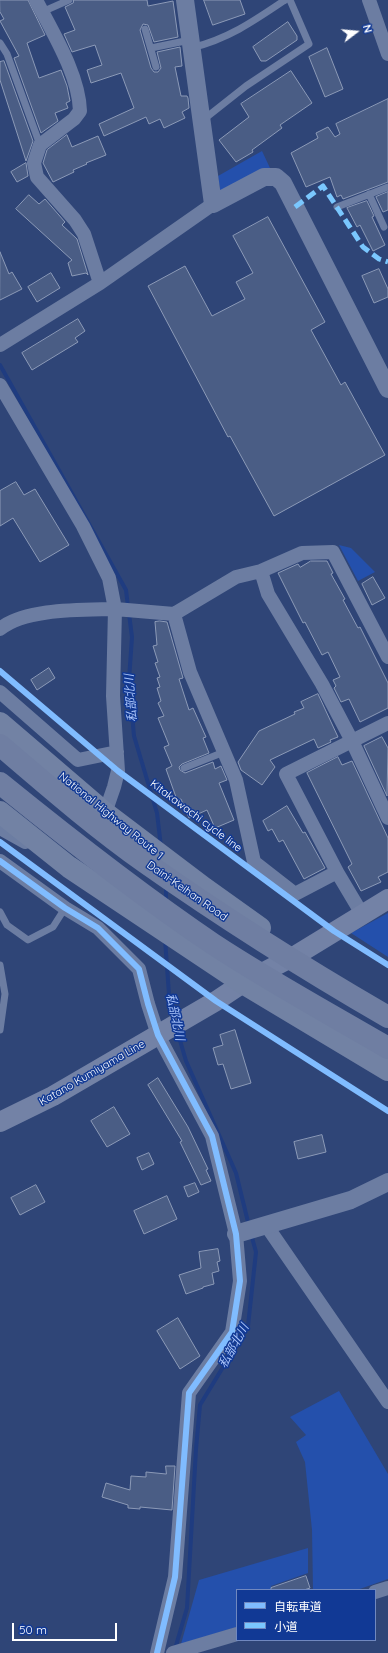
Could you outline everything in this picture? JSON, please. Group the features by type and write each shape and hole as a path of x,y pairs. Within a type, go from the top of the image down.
{"highway":[{"name":"National Highway Route 1","path":"0,723 105,813 204,888 298,954 388,1008"},
{"name":"Daini-Keihan Road","path":"0,745 70,804 151,866 228,920 314,974 388,1017"},
{"path":"0,783 52,826 129,885 214,944 388,1048"},
{"path":"0,812 69,867 243,983 388,1070"}],"main road":[{"name":"Katano Kumiyama Line","path":"0,1122 54,1096 243,983 298,954 388,899"}],"street":[{"path":"185,0 213,204"},
{"path":"369,0 388,54"},
{"path":"39,6 61,47 80,97 80,111 74,119 40,145 34,163 37,177 75,220 81,229 90,250 100,283"},
{"path":"0,345 100,283 213,204 264,177 276,177 283,183 388,389"},
{"path":"0,385 110,578 115,609 113,696 118,771 105,813"},
{"path":"0,629 5,625 30,616 72,610 115,609 174,614 236,577 261,571 302,552 333,552 388,657"},
{"path":"261,571 268,594 322,684 352,741 388,818"},
{"path":"174,614 190,672 236,780 254,862 295,894 336,872"},
{"path":"0,692 78,760 117,752"},
{"path":"362,914 336,872 286,774 388,723"},
{"path":"0,828 69,867"},
{"path":"0,861 65,908 98,928 139,969 158,1034 212,1136 236,1234 240,1280 232,1332 189,1393 175,1577 157,1653"},
{"path":"236,1234 351,1200 388,1182"},
{"path":"266,1225 388,1402"},
{"path":"376,1592 388,1588"},
{"path":"173,1653 236,1634"}],"lane":[{"path":"39,6 69,0"},
{"path":"151,48 212,43 237,32 285,0"},
{"path":"202,121 246,86 309,44 290,0"},
{"path":"145,29 156,67"},
{"path":"0,43 7,54 40,145"},
{"path":"337,207 388,187"},
{"path":"369,194 384,227"},
{"path":"184,768 224,752"},
{"path":"0,912 7,925 28,940 53,927 65,908"},
{"path":"0,965 5,994 0,1030"}],"shaded area":[{"path":"262,151 270,168 221,195 218,176"},
{"path":"339,545 351,548 375,572 358,581"},
{"path":"388,913 388,957 351,933"},
{"path":"339,1391 388,1474 388,1579 360,1589 313,1589 312,1530 305,1462 296,1442 306,1435 290,1417"},
{"path":"308,1548 308,1573 271,1586 272,1589 236,1589 236,1627 181,1644 199,1580"}],"building":[{"path":"0,0 28,0 45,35 27,43 39,78 61,70 67,86 70,101 66,103 68,108 55,113 58,121 41,133 14,58 19,56 0,21 4,19 0,12"},
{"path":"74,0 147,0 148,6 173,1 178,37 154,42 148,25 143,24 140,30 151,68 154,72 158,72 161,68 157,52 180,47 182,66 175,67 181,96 187,96 188,98 189,108 182,112 185,118 164,128 160,119 149,124 146,117 104,136 99,124 134,108 121,73 91,83 87,70 102,65 95,45 72,52 64,34 75,30 65,7 73,3"},
{"path":"204,0 240,0 245,14 213,25"},
{"path":"288,22 297,36 297,40 266,61 261,61 253,47"},
{"path":"327,48 343,89 325,97 309,57"},
{"path":"4,61 33,141 26,161 0,80 0,62"},
{"path":"291,71 312,103 280,125 282,128 252,150 253,152 236,162 219,140 249,117 241,104"},
{"path":"388,99 388,182 343,199 341,195 337,197 330,177 306,187 291,153 318,138 316,133 328,127 335,137 340,134 336,124"},
{"path":"67,135 72,147 98,136 106,155 86,163 87,164 73,170 74,172 53,182 43,163 47,150"},
{"path":"26,163 28,176 17,182 11,172"},
{"path":"388,192 388,210 383,212 376,197"},
{"path":"29,195 39,204 45,199 65,222 62,225 77,239 88,275 86,273 72,276 68,263 72,260 16,209"},
{"path":"367,201 374,216 372,217 385,245 373,251 360,225 357,227 347,208"},
{"path":"268,217 325,322 311,330 341,385 345,382 385,455 274,516 230,436 228,437 148,286 185,266 212,316 245,299 236,282 253,273 233,236"},
{"path":"0,252 9,274 12,272 22,289 0,300"},
{"path":"379,269 388,289 388,297 374,303 362,276"},
{"path":"51,273 60,288 37,302 28,287"},
{"path":"78,319 85,331 75,338 78,342 32,370 22,353"},
{"path":"16,482 24,495 35,489 69,545 40,562 13,518 0,526 0,491"},
{"path":"311,561 327,561 333,573 331,574 345,599 343,600 358,628 360,627 388,683 388,708 360,722 349,699 341,702 334,688 336,686 333,680 340,677 328,652 322,655 305,622 303,623 278,573 298,564 300,567"},
{"path":"373,577 385,598 372,605 362,584"},
{"path":"155,622 167,622 183,678 179,679 189,710 193,708 206,737 203,738 209,753 182,764 179,767 180,770 185,773 213,762 215,769 221,766 227,780 219,783 234,820 215,828 207,810 189,818 181,799 177,800 166,769 172,766 164,747 169,745 158,718 164,716 158,703 161,701 157,688 160,687 157,678 160,677 155,663 158,662 153,646 157,645"},
{"path":"49,668 55,678 37,690 31,680"},
{"path":"318,694 338,737 330,740 331,742 318,748 314,739 270,760 275,767 262,785 241,770 238,762 259,731 295,714 294,712 304,708 301,702"},
{"path":"382,737 388,748 387,796 364,746"},
{"path":"338,757 342,765 352,761 388,838 388,872 378,877 381,882 361,891 348,867 352,864 307,773"},
{"path":"287,806 303,833 305,832 325,868 304,879 283,840 279,842 272,829 268,831 263,821"},
{"path":"235,1030 251,1083 231,1089 223,1064 218,1065 213,1048 223,1045 220,1035"},
{"path":"158,1078 188,1127 208,1169 206,1170 211,1181 201,1185 180,1142 182,1141 148,1085"},
{"path":"114,1107 130,1134 107,1147 91,1121"},
{"path":"322,1135 326,1152 298,1159 294,1142"},
{"path":"149,1153 154,1164 142,1170 137,1158"},
{"path":"195,1183 199,1192 188,1197 184,1187"},
{"path":"36,1185 45,1202 20,1215 11,1198"},
{"path":"167,1196 177,1219 144,1234 134,1211"},
{"path":"218,1249 220,1261 217,1262 219,1271 212,1273 214,1284 186,1294 179,1275 201,1268 199,1252"},
{"path":"178,1318 200,1356 180,1369 157,1331"},
{"path":"166,1466 175,1466 172,1510 140,1507 140,1509 128,1508 128,1505 102,1497 106,1483 130,1490 131,1476 146,1477 146,1472 166,1474"},
{"path":"306,1576 310,1588 271,1589"}],"waterway":[{"name":"私部北川","path":"0,365 126,590 128,607"},
{"name":"私部北川","path":"129,614 132,637 129,680 134,736 157,813 161,847"},
{"name":"私部北川","path":"166,885 166,902"},
{"name":"私部北川","path":"165,939 170,1008 174,1020"},
{"name":"私部北川","path":"177,1030 186,1061 236,1173 249,1226"},
{"name":"私部北川","path":"175,1649 187,1608 200,1405 248,1326 256,1252 251,1234"}],"marked path":[{"path":"295,207 323,186 363,247 379,259 388,262"}],"cycle path":[{"name":"Kitakawachi cycle line","path":"0,671 118,771 334,931 388,965"},
{"path":"0,842 216,1001 388,1111"},
{"path":"0,861 65,908 98,928 139,969 158,1035 212,1136 236,1234 240,1281 232,1332 189,1393 175,1577 157,1653"}]}
